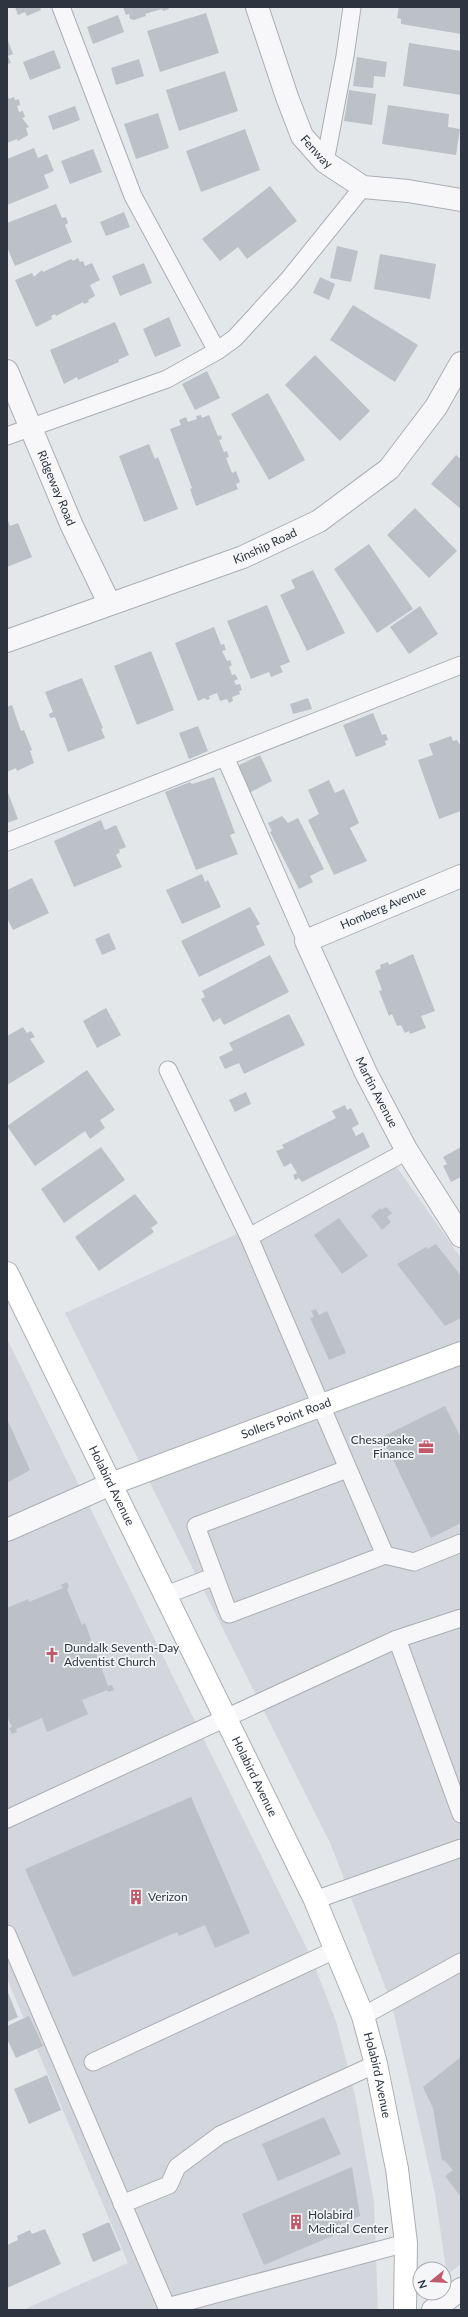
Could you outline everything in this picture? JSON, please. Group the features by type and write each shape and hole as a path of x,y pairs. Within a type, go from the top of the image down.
{"main road":[{"name":"Holabird Avenue","path":"7,1273 227,1718 315,1900 337,1949 363,2016 376,2064 397,2169 406,2243 405,2310"},
{"name":"Sollers Point Road","path":"111,1484 320,1408 461,1353"}],"street":[{"name":"Fenway","path":"257,7 287,97 302,136 324,162 363,187 408,191 461,200"},
{"name":"Kinship Road","path":"7,641 109,603 243,557 319,521 389,469 436,407 461,363"},
{"name":"Ridgeway Road","path":"7,371 72,526 109,603"},
{"name":"Homberg Avenue","path":"306,941 461,876"},
{"name":"Martin Avenue","path":"306,941 366,1073 407,1151 461,1236"},
{"path":"7,1530 111,1484"},
{"path":"433,2310 461,2289"}],"lane":[{"path":"61,7 133,196 217,351"},
{"path":"324,162 345,56 352,7"},
{"path":"7,436 167,379 217,351 235,338 288,280 363,187"},
{"path":"7,842 461,665"},
{"path":"225,757 306,941"},
{"path":"168,1070 249,1237 320,1408 385,1555"},
{"path":"249,1237 407,1151"},
{"path":"347,1469 196,1526 229,1614 385,1555 414,1562 461,1543"},
{"path":"166,1595 215,1576"},
{"path":"7,1819 397,1639 461,1618"},
{"path":"397,1639 461,1814"},
{"path":"315,1900 461,1848"},
{"path":"7,1934 167,2308 406,2243"},
{"path":"93,2062 337,1949"},
{"path":"363,2016 461,1962"},
{"path":"122,2204 169,2185 177,2167 220,2135 376,2064"}],"shaded area":[{"path":"391,1159 461,1258 461,2264 452,2271 452,2261 445,2261 435,2194 392,2005 331,1845 65,1313 254,1226"},
{"path":"7,1339 311,1957 336,2021 355,2095 374,2202 378,2310 23,2310 128,2263 7,1979"}],"building":[{"path":"15,7 40,7 41,10 27,16 25,12 18,15"},
{"path":"123,7 168,7 169,9 163,11 162,9 145,14 146,16 134,20 130,19 129,14 126,15"},
{"path":"399,7 461,7 461,34 401,24 401,19 397,18"},
{"path":"206,13 219,53 160,72 147,31"},
{"path":"118,15 124,32 93,44 87,27"},
{"path":"7,38 13,54 8,56 11,63 7,64"},
{"path":"409,43 461,51 461,95 403,86"},
{"path":"54,50 61,68 30,80 23,62"},
{"path":"357,57 387,62 385,77 374,76 373,88 353,86"},
{"path":"139,59 144,76 116,85 111,68"},
{"path":"225,71 238,111 179,131 166,90"},
{"path":"349,90 376,94 372,125 344,121"},
{"path":"7,96 9,99 14,97 15,100 19,99 20,105 17,106 19,112 23,111 25,117 22,118 29,127 26,128 28,135 18,141 17,139 7,143"},
{"path":"388,105 449,114 448,127 460,129 456,155 382,144"},
{"path":"75,106 80,120 53,130 48,116"},
{"path":"158,113 169,148 136,159 124,124"},
{"path":"245,129 260,170 201,192 186,151"},
{"path":"34,148 38,158 47,154 54,171 44,175 49,188 7,205 7,159"},
{"path":"93,149 102,172 70,184 61,161"},
{"path":"270,186 297,221 247,259 238,247 220,261 202,239"},
{"path":"56,204 62,218 66,217 68,223 65,225 72,242 15,266 7,247 7,223"},
{"path":"124,212 130,227 106,236 100,222"},
{"path":"337,246 358,251 351,282 330,278"},
{"path":"380,254 436,264 430,299 374,289"},
{"path":"78,258 80,262 83,261 85,266 92,263 100,280 90,285 95,296 88,300 89,302 84,304 83,302 56,316 55,314 51,316 52,319 36,327 15,280 32,273 34,277 42,270 43,272 71,259 73,261"},
{"path":"144,263 152,283 120,296 112,276"},
{"path":"320,277 335,284 329,300 313,293"},
{"path":"353,305 418,345 395,382 330,340"},
{"path":"169,317 181,346 155,357 143,329"},
{"path":"115,322 129,355 118,360 119,362 78,380 77,377 64,384 50,350"},
{"path":"315,355 370,411 340,441 285,385"},
{"path":"207,371 220,398 195,410 182,384"},
{"path":"268,393 305,460 269,480 231,414"},
{"path":"201,415 202,418 209,415 218,436 221,435 222,439 219,440 224,452 227,451 229,457 226,458 232,473 236,471 240,482 236,484 238,489 196,506 190,489 192,488 170,429 181,425 179,420 186,417 188,422 197,419 196,416"},
{"path":"149,444 155,459 158,457 178,509 144,522 119,456"},
{"path":"456,455 461,459 461,509 431,484"},
{"path":"415,508 457,551 429,578 387,535"},
{"path":"7,518 10,526 18,523 32,557 7,567"},
{"path":"369,544 413,609 377,633 334,569"},
{"path":"313,570 345,633 307,651 280,595 295,588 291,580"},
{"path":"267,605 290,662 280,666 283,672 271,677 269,672 251,679 227,621"},
{"path":"420,606 438,634 409,654 390,627"},
{"path":"214,627 221,645 224,644 226,650 222,651 227,661 230,660 232,665 229,667 232,675 235,674 238,679 234,681 236,685 240,684 242,690 239,691 240,694 232,697 233,701 229,703 227,699 220,701 217,693 209,696 210,699 206,700 205,698 198,701 175,643"},
{"path":"151,651 174,710 137,725 114,666"},
{"path":"82,678 103,728 101,729 105,738 68,752 55,717 50,718 49,714 53,712 45,692"},
{"path":"308,698 312,709 293,714 290,704"},
{"path":"12,705 21,731 24,730 32,750 30,751 34,763 17,771 16,768 7,772 7,707"},
{"path":"373,713 382,735 386,734 388,740 385,741 386,745 356,757 343,725"},
{"path":"198,726 208,751 189,759 179,733"},
{"path":"451,736 453,741 457,740 461,746 461,811 439,819 418,760 433,755 429,744"},
{"path":"260,755 272,781 249,793 235,767"},
{"path":"214,777 235,833 230,835 238,854 196,870 165,792 190,782 192,784"},
{"path":"329,780 335,793 344,789 359,823 350,828 367,861 334,875 308,820 319,814 308,790"},
{"path":"7,790 18,819 7,823"},
{"path":"282,816 288,823 298,818 324,869 310,876 313,882 299,889 270,832 272,831 268,823"},
{"path":"101,820 105,830 116,825 126,847 119,850 120,852 116,855 122,867 74,887 54,841"},
{"path":"202,874 205,882 208,880 221,907 182,924 166,890"},
{"path":"32,878 49,913 13,930 7,918 7,890"},
{"path":"250,907 260,924 256,926 265,945 199,977 181,941"},
{"path":"109,933 116,949 102,955 95,939"},
{"path":"413,954 435,1011 421,1016 426,1028 410,1034 409,1031 405,1033 401,1025 397,1026 392,1014 389,1016 379,991 382,990 375,971 381,968 380,965 388,962 389,965"},
{"path":"270,955 289,992 224,1025 220,1018 213,1022 201,999 205,997 202,991"},
{"path":"106,1008 121,1035 97,1048 83,1021"},
{"path":"289,1014 305,1045 244,1074 239,1063 225,1069 219,1057 233,1050 229,1043"},
{"path":"23,1027 27,1033 31,1031 35,1037 30,1039 45,1062 7,1085 7,1036"},
{"path":"87,1070 115,1110 100,1120 105,1128 90,1139 85,1131 35,1166 7,1126"},
{"path":"246,1092 251,1104 235,1112 229,1100"},
{"path":"345,1105 347,1110 351,1108 359,1124 352,1128 356,1136 363,1132 370,1147 302,1182 299,1178 295,1180 293,1175 297,1173 291,1163 284,1167 276,1151 284,1148 282,1145 336,1118 332,1111"},
{"path":"101,1147 125,1180 64,1223 41,1189"},
{"path":"461,1147 461,1177 451,1182 443,1166 447,1164 443,1157"},
{"path":"135,1194 158,1223 151,1228 154,1232 99,1271 75,1237"},
{"path":"386,1207 392,1213 387,1217 391,1222 382,1230 371,1216 380,1208 381,1210"},
{"path":"339,1218 368,1256 342,1274 314,1235"},
{"path":"436,1244 461,1276 461,1318 445,1326 397,1264 426,1247 428,1249"},
{"path":"316,1309 319,1315 327,1311 346,1353 329,1360 310,1318 314,1317 311,1311"},
{"path":"445,1406 461,1438 461,1523 431,1538 382,1437"},
{"path":"7,1419 30,1470 7,1483"},
{"name":"Dundalk Seventh-Day Adventist Church","path":"67,1582 69,1587 67,1589 82,1625 85,1623 108,1686 112,1685 114,1690 108,1692 107,1690 82,1700 88,1714 47,1732 42,1718 16,1729 17,1732 12,1734 9,1728 12,1727 7,1716 7,1608 28,1599 29,1602 63,1588 61,1585"},
{"name":"Verizon","path":"191,1797 250,1933 215,1948 205,1925 179,1936 177,1932 73,1977 25,1869"},
{"path":"7,1990 18,2017 7,2022"},
{"path":"29,2016 43,2046 16,2058 7,2039 7,2026"},
{"path":"461,2057 461,2197 445,2176 453,2170 444,2160 442,2161 433,2108 423,2087"},
{"path":"47,2075 61,2110 29,2124 14,2089"},
{"path":"324,2117 341,2154 278,2181 262,2144"},
{"name":"Holabird Medical Center","path":"352,2167 360,2216 333,2227 337,2234 264,2265 242,2214"},
{"path":"109,2222 121,2250 93,2262 82,2234"},
{"path":"45,2229 61,2264 7,2288 7,2245 18,2240 17,2236 30,2230 32,2234"}],"place":[{"name":"Chesapeake Finance","path":"426,1447"},
{"name":"Dundalk Seventh-Day Adventist Church","path":"52,1655"},
{"name":"Verizon","path":"136,1897"},
{"name":"Holabird Medical Center","path":"296,2222"}]}
